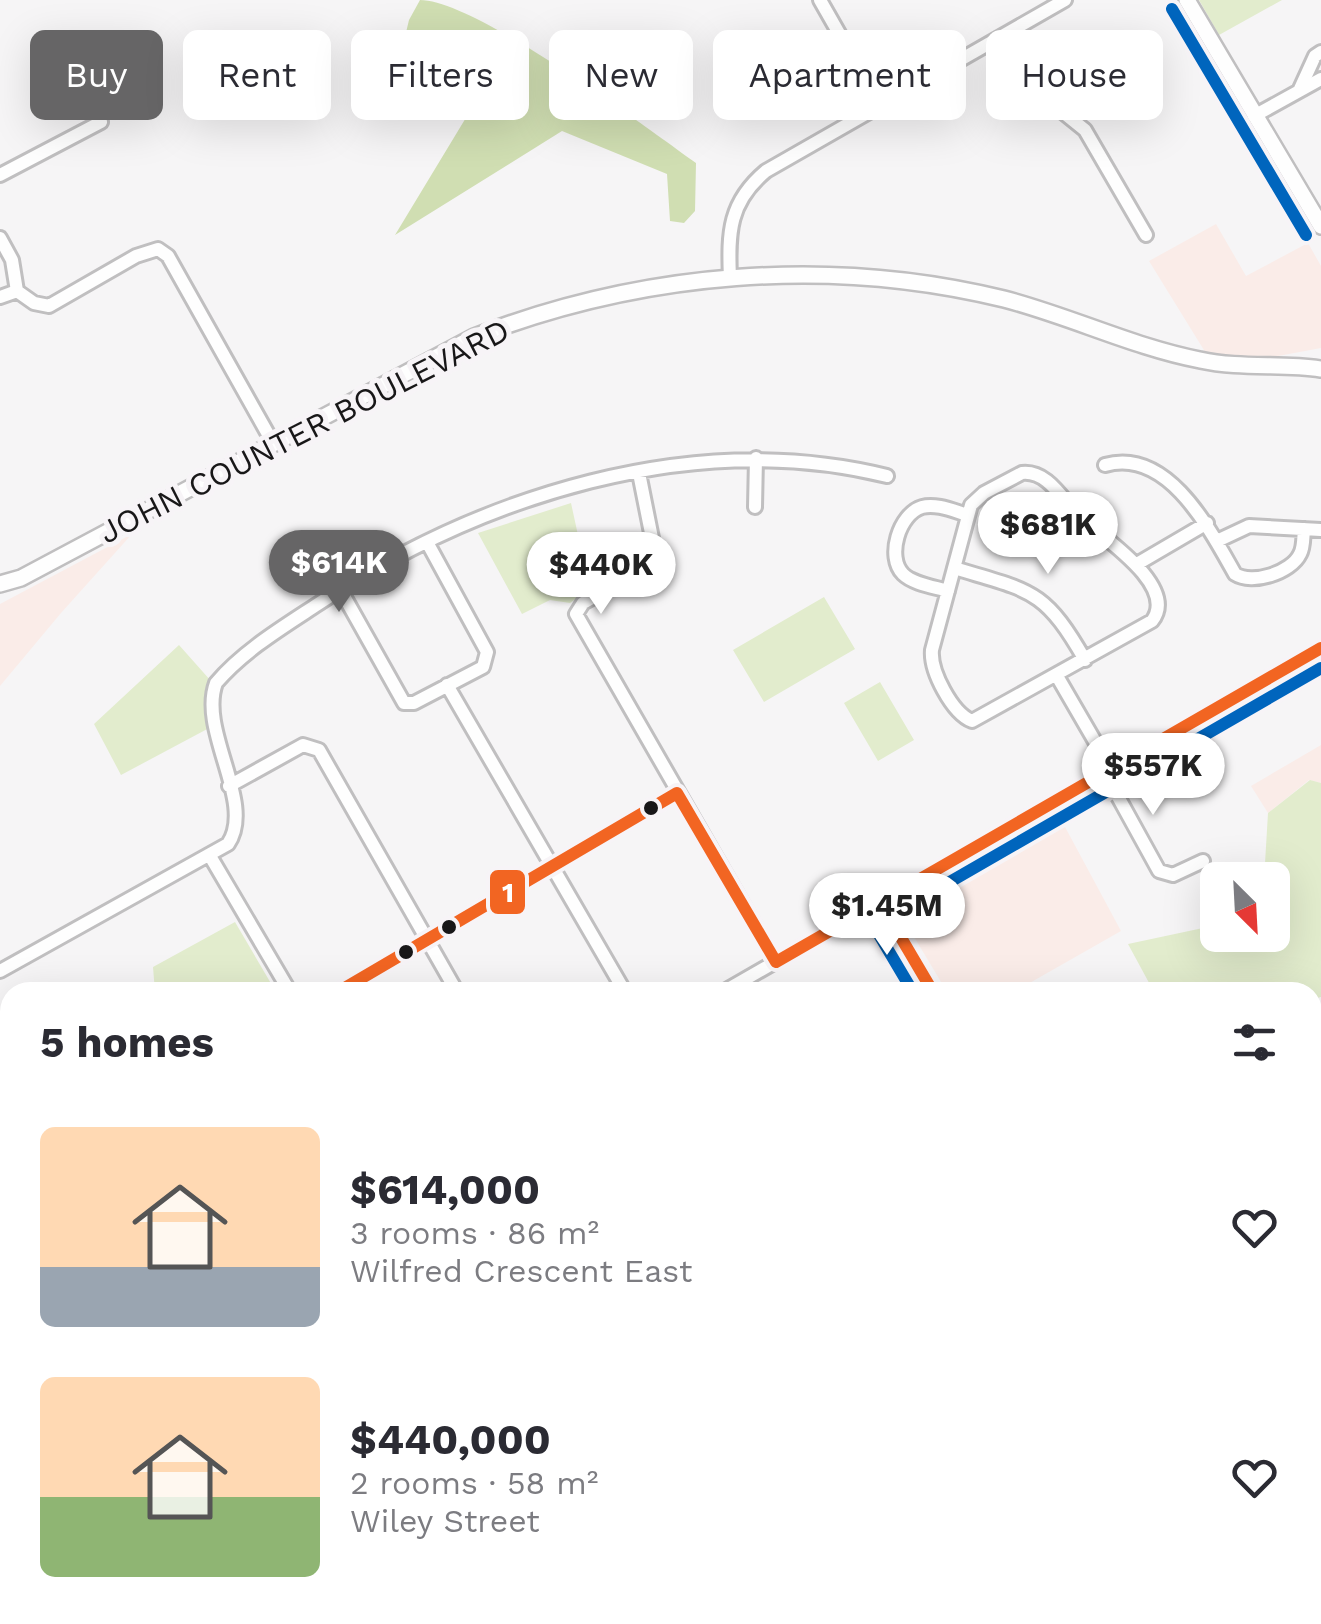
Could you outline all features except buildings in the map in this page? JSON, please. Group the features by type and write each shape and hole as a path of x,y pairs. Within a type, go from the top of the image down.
{"main road":[{"path":"1187,0 1321,226"},
{"name":"JOHN COUNTER BOULEVARD","path":"0,594 21,578 430,359 512,322 608,294 730,278 830,274 926,282 1006,300 1198,360 1257,368 1299,366"},
{"path":"1299,366 1321,356"},
{"path":"1299,366 1321,369"},
{"name":"JOHN COUNTER BOULEVARD","path":"0,584 21,578"}],"street":[{"path":"820,0 837,30"},
{"path":"966,57 1055,2"},
{"path":"1015,29 1033,88 1085,130 1146,235"},
{"path":"1300,91 1321,52"},
{"path":"1254,116 1321,79"},
{"path":"730,278 728,232 745,189 766,171 856,120"},
{"path":"0,175 101,122"},
{"path":"0,238 12,260 18,291 34,303 49,306 136,256 158,249 168,256 274,443"},
{"path":"0,296 18,291"},
{"path":"755,506 756,458"},
{"path":"0,971 228,844 235,831 212,707 216,683 283,627 340,589 426,542 517,503 639,473 756,458 831,464 886,476"},
{"path":"1105,466 1122,460 1148,470 1190,499 1235,574 1245,580 1257,580 1293,562 1300,555 1304,529"},
{"path":"639,473 656,558 648,567 583,602 576,614 776,962"},
{"path":"1037,474 1137,564 1158,601 1156,617 982,720 964,718 931,660 968,515 977,498 1008,478 1037,474"},
{"path":"948,591 908,578 900,569 895,551 903,523 915,510 934,506 968,515"},
{"path":"1137,564 1206,523"},
{"path":"1216,541 1248,526 1321,530"},
{"path":"340,589 404,703 414,703 483,667 488,656 426,542"},
{"path":"954,568 1025,589 1044,600 1062,619 1086,660"},
{"path":"741,982 1321,648"},
{"path":"1057,676 1159,871 1173,875 1203,861"},
{"path":"447,685 619,982"},
{"path":"229,786 312,744 451,982"},
{"path":"355,982 677,793"},
{"path":"210,856 284,982"},
{"path":"880,902 926,982"}],"shaded area":[{"path":"1216,224 1246,276 1308,243 1321,266 1321,348 1267,358 1207,355 1149,261"},
{"path":"132,534 61,613 0,686 0,604"},
{"path":"1321,745 1321,783 1309,780 1268,813 1251,786"},
{"path":"1057,812 1121,931 1032,982 941,982 901,915 903,904"}],"green space":[{"path":"420,0 446,5 497,30 407,30"},
{"path":"1199,0 1282,0 1219,35"},
{"path":"529,49 549,61 549,120 636,120 696,163 695,211 684,223 670,221 667,174 562,131 395,235 465,120 529,120"},
{"path":"571,503 586,572 595,585 570,603 550,600 522,614 478,533"},
{"path":"824,597 855,649 764,702 733,650"},
{"path":"179,645 211,681 206,699 211,727 121,775 94,724"},
{"path":"880,682 914,740 878,761 844,703"},
{"path":"1310,780 1321,783 1321,982 1149,982 1128,944 1200,929 1200,952 1290,952 1290,862 1265,862 1268,813"},
{"path":"235,922 270,982 154,982 153,967"}],"transit line":[{"path":"1172,9 1306,235"},
{"name":"1","path":"776,962 1321,648"},
{"path":"889,917 1321,668"},
{"name":"1","path":"677,793 776,962"},
{"name":"1","path":"355,982 677,793"},
{"name":"1","path":"880,902 927,982"},
{"path":"865,911 907,982"}]}
